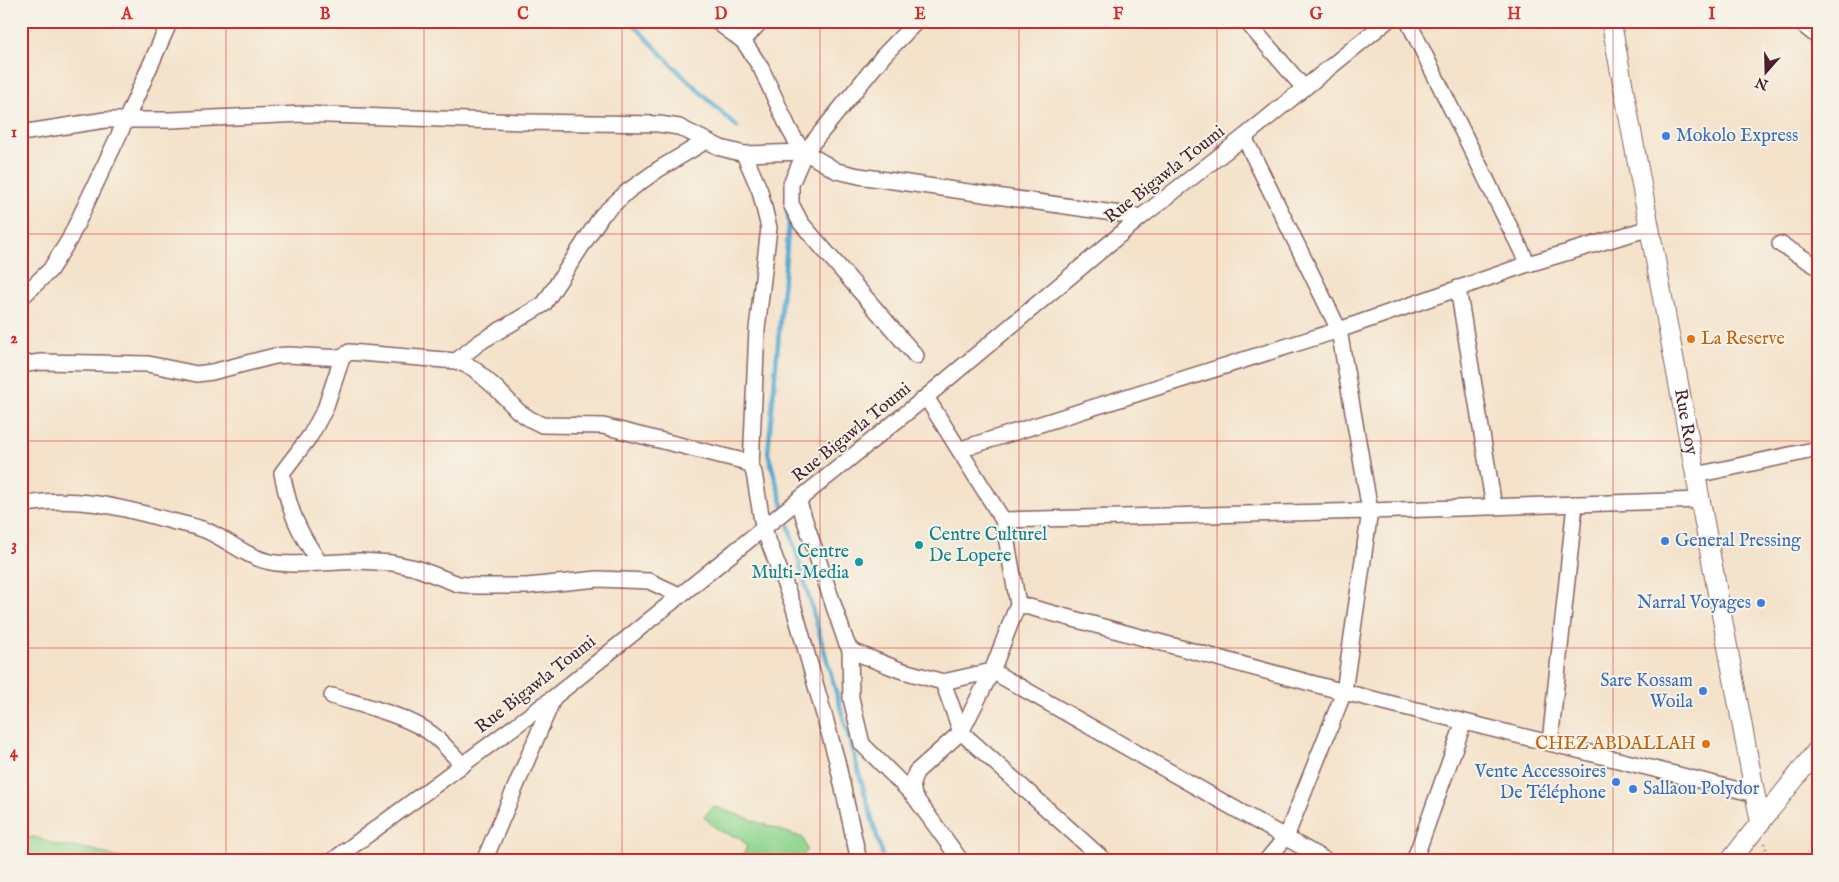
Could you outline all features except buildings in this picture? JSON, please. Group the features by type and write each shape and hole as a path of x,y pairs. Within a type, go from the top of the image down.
{"main road":[{"name":"Rue Roy","path":"1611,21 1760,821"},
{"path":"1730,861 1818,748"}],"street":[{"path":"21,298 50,270 68,240 126,120 170,21"},
{"path":"716,21 743,41 761,68 789,130 805,152 837,171 859,176 1141,217"},
{"path":"743,41 761,21"},
{"path":"916,356 801,223 791,204 791,184 805,152 884,55 917,21"},
{"path":"1246,21 1304,88"},
{"name":"Rue Bigawla Toumi","path":"332,861 553,698 926,397 1141,217 1244,137 1387,21"},
{"path":"1408,21 1528,264"},
{"path":"1798,21 1818,37"},
{"path":"21,133 105,120 171,120 302,114 524,122 659,124 679,127 721,148 744,154 805,152"},
{"path":"1244,137 1339,330 1370,511 1344,692 1286,837 1266,861"},
{"path":"456,361 480,342 544,304 602,215 636,185 706,141"},
{"path":"744,154 760,191 769,228 757,329 751,466 766,525 794,608 837,761 859,861"},
{"path":"961,449 1339,330 1528,264 1650,228"},
{"path":"1780,244 1818,267"},
{"path":"1458,288 1494,507"},
{"path":"320,563 295,522 287,499 282,473 310,436 325,409 342,358 349,352 456,361 473,368 518,411 530,420 542,425 611,428 743,461 751,466"},
{"path":"21,365 40,362 148,364 196,374 212,372 275,356 342,358"},
{"path":"914,796 912,784 916,772 961,732 992,671 1018,604 1004,520 961,449 926,397"},
{"path":"1696,474 1817,447"},
{"path":"21,505 60,500 114,506 205,530 253,556 269,562 286,564 360,561 392,563 416,568 458,584 476,586 527,586 598,579 648,581 679,595"},
{"path":"1004,520 1370,511 1701,500"},
{"path":"795,503 850,649 851,698 862,744 914,796 960,861"},
{"path":"1550,743 1575,504"},
{"path":"1018,604 1344,692 1755,794"},
{"path":"850,649 874,661 942,682 992,671 1327,861"},
{"path":"942,682 961,732 1105,861"},
{"path":"332,696 386,713 421,728 432,734 463,765"},
{"path":"484,861 553,698"},
{"path":"1414,861 1464,722"}],"green space":[{"path":"713,806 803,838 807,850 799,861 741,861 747,846 740,838 719,831 704,817"},
{"path":"35,837 57,845 90,849 116,857 146,861 21,861 21,838"}],"waterway":[{"path":"630,21 678,71 737,127"},
{"path":"787,210 789,223 768,453 884,861"}],"place":[{"name":"Mokolo Express","path":"1666,136"},
{"name":"La Reserve","path":"1691,339"},
{"name":"General Pressing","path":"1665,541"},
{"name":"Centre Culturel De Lopere","path":"919,545"},
{"name":"Centre Multi-Media","path":"859,562"},
{"name":"Narral Voyages","path":"1761,603"},
{"name":"Sare Kossam Woila","path":"1703,691"},
{"name":"CHEZ ABDALLAH","path":"1706,744"},
{"name":"Vente Accessoires De Téléphone","path":"1616,782"},
{"name":"Sallaou Polydor","path":"1633,789"}]}
